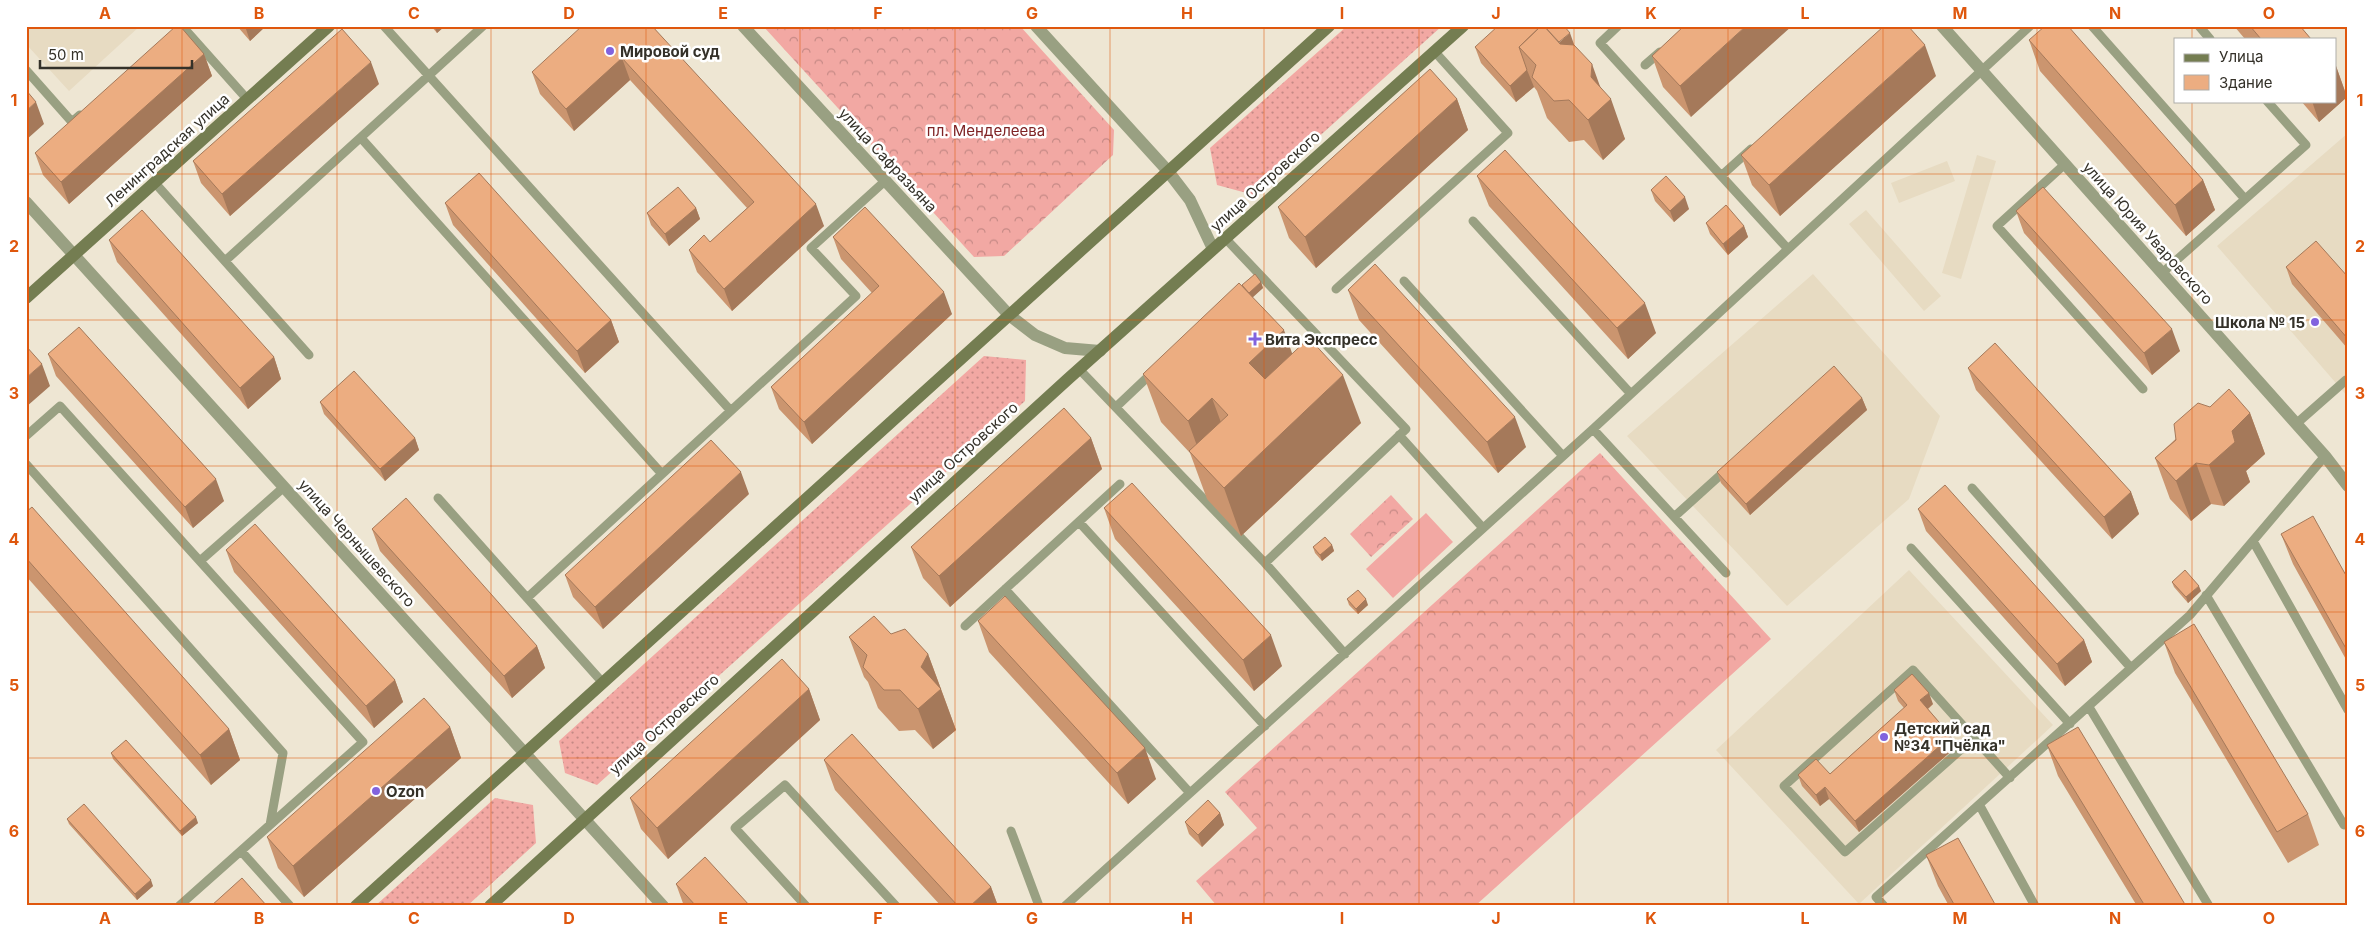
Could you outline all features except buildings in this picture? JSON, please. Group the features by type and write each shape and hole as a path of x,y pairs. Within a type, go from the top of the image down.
{"main road":[{"name":"Ленинградская улица","path":"26,298 329,26"},
{"path":"356,906 526,754 1167,170 1329,26"},
{"name":"улица Островского","path":"490,906 1100,350 1463,26"}],"street":[{"name":"улица Сафразьяна","path":"743,26 1009,315 1035,335 1065,348 1100,350"},
{"path":"1036,26 1167,170 1190,200 1213,249"},
{"name":"улица Юрия Уваровского","path":"1942,26 2325,456 2348,486"},
{"name":"улица Чернышевского","path":"26,202 663,906"}],"lane":[{"path":"384,26 731,411"},
{"path":"225,261 483,26"},
{"path":"1618,26 1600,43 1788,249"},
{"path":"1065,906 1593,429 2030,26"},
{"path":"2092,26 2245,199"},
{"path":"2199,26 2209,38"},
{"path":"177,28 248,100"},
{"path":"1645,65 1667,46"},
{"path":"1336,289 1508,133 1434,52"},
{"path":"26,70 72,122 86,109"},
{"path":"2162,273 2306,145 2267,102"},
{"path":"361,138 662,474"},
{"path":"1721,176 1757,143"},
{"path":"2065,164 1997,226 2143,389"},
{"path":"527,598 856,296 811,248 885,181"},
{"path":"155,183 309,355"},
{"path":"1473,222 1631,394"},
{"path":"1225,238 1406,428 1264,563"},
{"path":"1250,279 1257,272"},
{"path":"1404,281 1563,456"},
{"path":"1116,407 1158,366"},
{"path":"1079,369 1264,563 1345,654"},
{"path":"2296,424 2346,380"},
{"path":"26,436 60,406 364,742 179,906"},
{"path":"1593,429 1726,573"},
{"path":"1399,435 1483,528"},
{"path":"1884,906 1876,897 1980,806 2190,615 2325,456"},
{"path":"26,464 283,753 270,825"},
{"path":"1674,517 1732,465"},
{"path":"965,626 1120,484"},
{"path":"200,561 284,488"},
{"path":"1972,488 2131,668"},
{"path":"438,498 603,683"},
{"path":"1079,522 1265,726"},
{"path":"2252,541 2348,710"},
{"path":"1911,548 2070,724"},
{"path":"1005,589 1190,793"},
{"path":"2206,595 2344,825"},
{"path":"1974,738 1845,852 1784,786 1913,670 2010,778"},
{"path":"2089,707 2209,906"},
{"path":"806,906 735,828 785,785 896,906"},
{"path":"1980,806 2035,906"},
{"path":"1011,831 1039,906"},
{"path":"241,851 290,906"}],"shaded area":[{"path":"26,26 140,26 69,91 26,44"},
{"name":"Школа № 15","path":"2348,133 2348,397 2217,246"},
{"path":"1977,155 1996,161 1961,279 1942,273"},
{"path":"1947,161 1955,181 1899,203 1891,183"},
{"path":"1866,210 1941,296 1924,311 1849,224"},
{"path":"1813,274 1940,416 1909,499 1787,606 1627,436"},
{"name":"Детский сад №34 \"Пчёлка\"","path":"1909,570 2053,725 1859,904 1716,750"}],"green space":[{"name":"пл. Менделеева","path":"763,26 1020,26 1114,130 1113,155 1004,256 974,257"},
{"path":"1347,26 1442,26 1254,195 1217,185 1210,148"},
{"path":"984,356 1026,360 1025,401 597,785 565,773 559,741"},
{"path":"1600,453 1771,639 1475,906 1217,906 1196,881 1257,828 1225,792"},
{"path":"1391,495 1413,519 1371,557 1350,534"},
{"path":"1426,513 1453,542 1393,598 1366,569"},
{"path":"495,798 533,805 536,843 467,906 375,906"}],"place":[{"name":"Мировой суд","path":"610,51"},
{"name":"Школа № 15","path":"2315,322"},
{"name":"Вита Экспресс","path":"1255,339"},
{"name":"Детский сад №34 \"Пчёлка\"","path":"1884,737"},
{"name":"Ozon","path":"376,791"}]}
